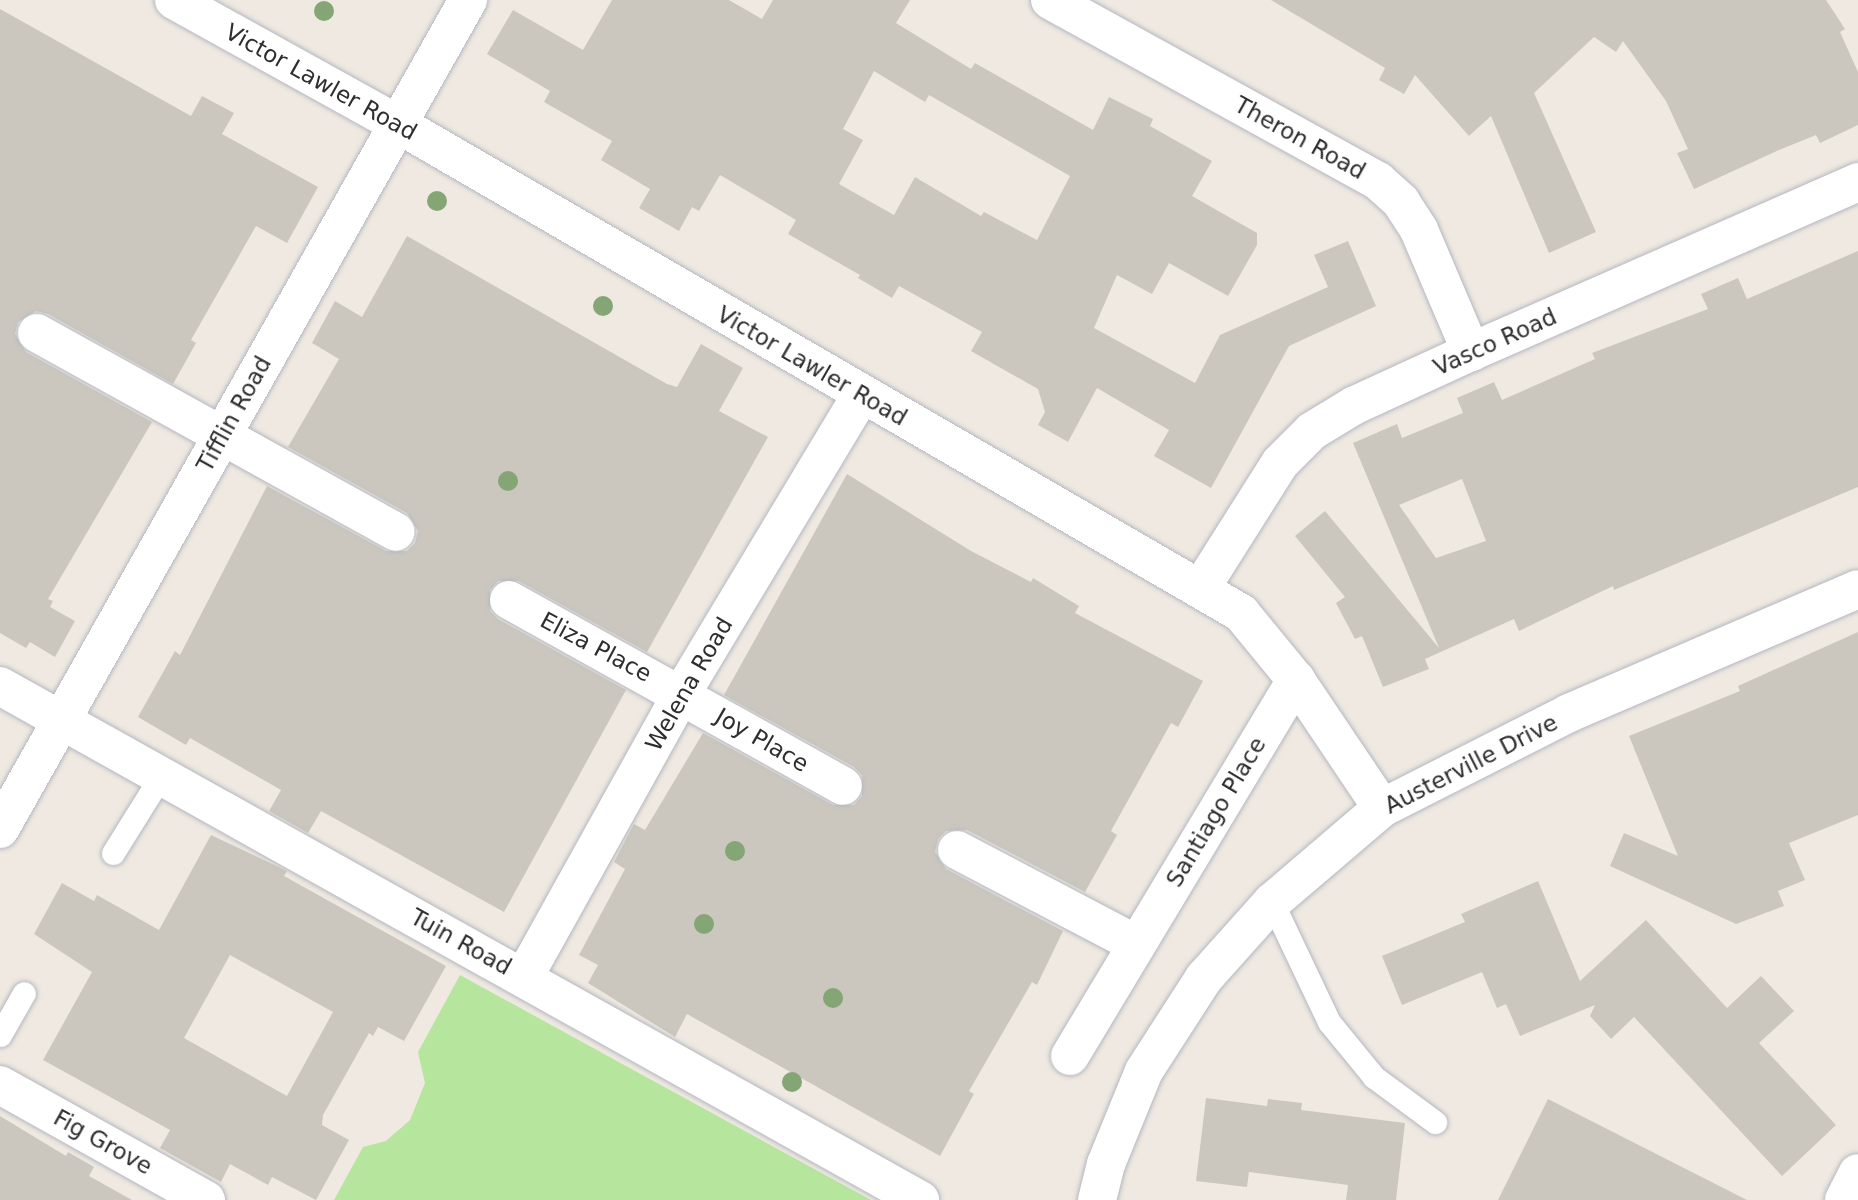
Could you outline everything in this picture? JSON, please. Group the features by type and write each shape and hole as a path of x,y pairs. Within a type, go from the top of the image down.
{"street":[{"name":"Victor Lawler Road","path":"174,0 396,123 1241,613 1296,680 1382,808"},
{"name":"Tifflin Road","path":"0,829 396,123 468,0"},
{"name":"Theron Road","path":"1050,0 1378,181 1401,202 1419,230 1471,352"},
{"name":"Vasco Road","path":"1201,588 1280,463 1312,431 1355,405 1471,352 1858,182"},
{"path":"37,333 396,532"},
{"name":"Welena Road","path":"524,977 682,693 861,395"},
{"name":"Austerville Drive","path":"1097,1200 1106,1164 1144,1071 1204,978 1272,902 1382,808 1569,713 1858,589"},
{"name":"Eliza Place","path":"509,600 682,693"},
{"name":"Santiago Place","path":"1070,1056 1296,680"},
{"name":"Tuin Road","path":"0,687 920,1200"},
{"name":"Joy Place","path":"682,693 843,786"},
{"path":"957,850 1136,944"},
{"name":"Fig Grove","path":"0,1085 206,1200"},
{"path":"1844,1200 1858,1173"}],"lane":[{"path":"113,853 161,776"},
{"path":"1272,902 1329,1023 1374,1077 1435,1122"},
{"path":"0,1035 24,993"}],"green space":[{"path":"460,975 871,1200 334,1200 363,1147 386,1141 410,1120 425,1083 418,1052"}],"building":[{"path":"612,0 729,0 762,19 773,0 910,0 896,23 971,69 975,63 1093,130 1109,97 1153,119 1150,126 1212,161 1192,196 1257,233 1257,245 1228,296 1169,263 1152,294 1117,275 1094,328 1195,383 1220,335 1328,287 1314,255 1348,241 1376,306 1289,346 1211,488 1154,456 1169,430 1097,388 1068,442 1038,425 1045,412 1038,389 971,351 982,332 899,286 892,298 858,278 860,275 788,234 796,220 720,175 699,211 692,207 679,231 639,208 650,189 601,160 612,141 544,102 550,91 487,54 513,10 583,50","holes":["874,71 925,102 929,95 1070,176 1037,240 984,212 981,216 915,177 894,215 839,184 863,140 843,129"]},
{"path":"1271,0 1826,0 1845,29 1840,32 1858,72 1858,125 1820,143 1816,135 1694,189 1677,153 1688,149 1666,101 1623,41 1616,52 1594,37 1534,93 1596,232 1549,253 1491,116 1469,136 1415,75 1404,94 1379,80 1385,68"},
{"path":"0,9 191,116 202,96 234,113 222,134 318,187 287,243 256,226 191,340 196,343 173,384 48,314 36,311 18,322 15,334 26,352 152,422 48,599 53,601 50,607 75,621 55,657 30,642 26,648 0,633"},
{"path":"407,236 667,384 677,387 701,344 743,368 719,411 768,437 647,652 519,581 498,581 490,590 490,611 498,619 626,690 504,912 321,811 308,833 269,811 281,790 190,738 186,745 138,717 175,651 180,655 267,486 386,551 407,551 415,543 418,531 407,513 288,447 339,359 312,343 335,301 362,317"},
{"path":"1858,251 1858,487 1614,590 1613,586 1519,631 1514,619 1425,659 1429,669 1383,687 1362,636 1355,639 1336,603 1345,597 1295,536 1325,511 1439,648 1353,443 1397,424 1402,438 1463,413 1457,398 1494,382 1502,400 1595,359 1592,353 1708,309 1701,294 1738,278 1747,299","holes":["1462,479 1486,541 1436,558 1399,505"]},
{"path":"847,474 971,551 1031,582 1033,578 1079,606 1075,613 1203,681 1178,727 1171,723 1111,831 1117,835 1085,892 967,830 946,831 938,839 935,852 946,869 1063,931 1037,985 1032,982 969,1091 974,1094 940,1156 687,1014 675,1037 588,983 598,965 579,955 625,869 614,862 634,824 645,830 703,733 833,805 854,805 862,796 862,775 854,767 724,695"},
{"path":"1858,632 1858,815 1789,843 1805,880 1778,891 1784,906 1736,924 1610,866 1624,833 1678,856 1629,736 1740,691 1738,686"},
{"path":"211,835 287,871 284,876 446,966 404,1041 378,1027 373,1036 369,1033 323,1115 322,1125 349,1140 316,1200 272,1177 268,1185 230,1164 221,1182 160,1148 170,1130 43,1060 92,972 34,934 62,883 94,901 97,895 159,930","holes":["230,955 333,1012 287,1096 184,1038"]},
{"path":"1538,881 1580,981 1646,920 1727,1008 1761,976 1794,1011 1759,1043 1836,1125 1782,1176 1634,1017 1611,1039 1590,1016 1595,1005 1520,1036 1506,1004 1497,1008 1482,972 1402,1005 1382,956 1465,922 1461,914"},
{"path":"1206,1098 1267,1106 1268,1099 1302,1103 1301,1110 1405,1123 1396,1200 1346,1200 1348,1185 1249,1172 1247,1187 1196,1181"},
{"path":"1548,1099 1747,1200 1498,1200"},
{"path":"0,1116 66,1156 68,1152 94,1167 89,1176 132,1200 0,1200"}]}
